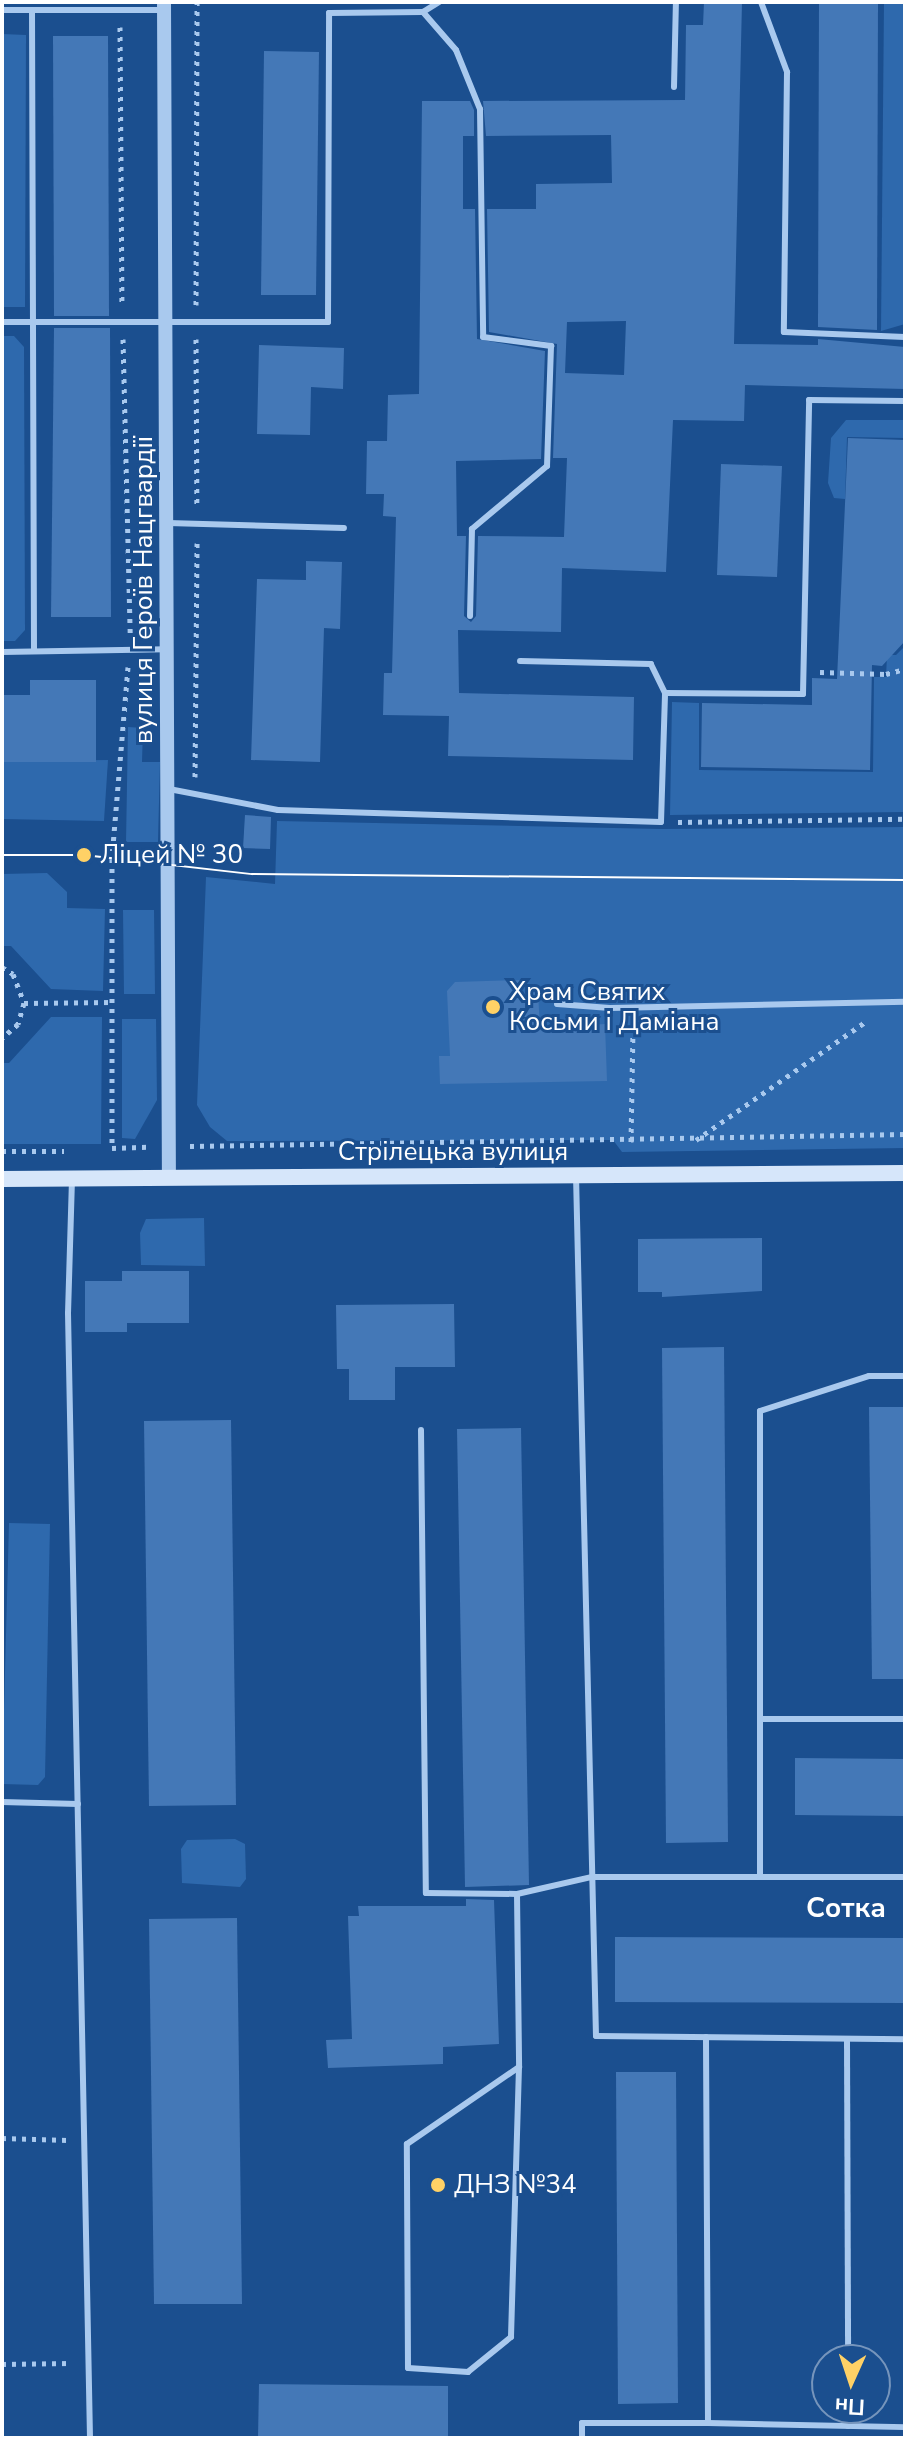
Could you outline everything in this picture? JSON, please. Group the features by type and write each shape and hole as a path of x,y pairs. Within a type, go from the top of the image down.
{"main road":[{"name":"Стрілецька вулиця","path":"2,1179 905,1173"}],"street":[{"name":"вулиця Героїв Нацгвардії","path":"164,6 169,1178"}],"lane":[{"path":"2,322 196,319 328,322 329,13 423,12 439,2"},
{"path":"674,87 676,2"},
{"path":"761,2 787,72 784,332 905,337"},
{"path":"2,10 120,10 164,6"},
{"path":"32,10 34,650"},
{"path":"423,12 456,50 480,109 483,337 551,346 547,466 472,529 470,616"},
{"path":"665,693 803,694 809,400 905,401"},
{"path":"168,523 344,528"},
{"path":"2,652 168,649"},
{"path":"169,789 278,810 661,822 665,693 651,664 520,661"},
{"path":"557,1004 634,1006 905,1002"},
{"path":"576,1175 596,2036 905,2039"},
{"path":"72,1179 68,1313 90,2438"},
{"path":"760,1877 760,1411 869,1376 905,1376"},
{"path":"421,1430 426,1893 517,1894 592,1877 905,1877"},
{"path":"760,1719 905,1719"},
{"path":"2,1802 78,1804"},
{"path":"517,1894 519,2067 511,2337 468,2372 408,2368 407,2144 519,2067"},
{"path":"706,2037 708,2423"},
{"path":"847,2039 848,2344"},
{"path":"582,2438 582,2423 905,2427"}],"path":[{"path":"194,794 197,2"},
{"path":"112,1148 112,859 130,648 122,321 120,10"},
{"path":"804,672 886,674 905,669"},
{"path":"661,822 905,819"},
{"path":"2,967 13,974 24,1003 18,1024 2,1038"},
{"path":"24,1003 113,1002"},
{"path":"695,1140 895,1002"},
{"path":"631,1142 634,1006"},
{"path":"102,1152 112,1148 169,1146 631,1142 905,1134"},
{"path":"2,1151 73,1152"},
{"path":"2,2138 84,2141"},
{"path":"2,2364 88,2363"}],"shaded area":[{"path":"884,2 905,2 905,324 881,331"},
{"path":"2,34 26,35 25,307 2,307"},
{"path":"2,336 14,336 24,347 25,630 15,641 2,641"},
{"path":"846,420 905,420 905,438 847,437 845,499 834,498 828,483 831,438"},
{"path":"905,646 905,812 670,815 672,702 699,703 699,770 873,772 874,677 886,677 887,655 896,655"},
{"path":"128,727 143,728 142,762 160,762 158,842 126,842"},
{"path":"108,760 104,821 2,819 2,761"},
{"path":"277,821 660,829 905,827 905,1148 622,1152 613,1140 227,1141 210,1127 197,1105 206,877 275,884"},
{"path":"47,873 67,892 67,908 105,909 103,991 51,989 11,946 2,946 2,874"},
{"path":"123,910 154,910 155,994 124,994"},
{"path":"51,1017 102,1017 101,1144 2,1144 2,1063 9,1063"},
{"path":"122,1019 156,1019 157,1100 135,1139 122,1138"},
{"path":"204,1218 205,1266 141,1265 140,1233 146,1219"},
{"path":"9,1523 50,1524 45,1777 38,1785 2,1784"},
{"path":"235,1839 245,1844 246,1879 240,1887 182,1883 181,1849 187,1840"}],"building":[{"path":"704,2 742,2 734,344 818,345 818,339 905,347 905,389 745,385 744,421 673,420 666,572 562,568 561,632 458,630 459,693 634,697 633,760 448,756 449,716 383,715 384,673 392,673 396,517 383,516 384,494 366,494 367,441 387,441 388,395 419,394 422,101 470,101 474,110 474,136 463,136 463,209 475,209 477,339 545,351 541,459 456,461 457,536 466,536 464,616 471,622 476,616 478,536 564,537 567,458 553,458 557,344 489,332 487,209 536,209 536,184 612,183 611,135 486,136 483,101 685,100 686,25 703,25","holes":["626,321 624,375 565,373 567,322"]},
{"path":"819,2 878,2 877,330 818,327"},
{"path":"53,36 108,36 109,316 54,316"},
{"path":"264,51 319,52 316,295 261,295"},
{"path":"54,328 110,328 111,617 51,617"},
{"path":"259,345 344,348 343,389 311,387 310,435 257,434"},
{"path":"848,438 905,440 905,641 882,666 872,665 870,770 701,767 702,703 812,705 812,678 837,679"},
{"path":"721,464 782,466 777,577 717,575"},
{"path":"306,561 342,562 340,629 324,628 320,762 251,760 257,579 306,580"},
{"path":"30,680 96,680 96,762 2,762 2,695 30,695"},
{"path":"245,815 271,817 270,849 243,848"},
{"path":"521,980 521,993 538,992 540,1028 605,1024 607,1081 440,1084 439,1056 450,1056 447,991 455,982"},
{"path":"762,1238 762,1291 662,1297 662,1292 638,1292 638,1239"},
{"path":"122,1271 189,1271 189,1323 127,1323 127,1332 85,1332 85,1281 122,1281"},
{"path":"454,1304 455,1367 395,1367 395,1400 349,1400 349,1369 337,1369 336,1305"},
{"path":"724,1347 728,1842 666,1843 662,1348"},
{"path":"869,1407 905,1407 905,1679 872,1679"},
{"path":"231,1420 236,1805 149,1806 144,1421"},
{"path":"521,1428 529,1885 465,1887 457,1429"},
{"path":"795,1758 905,1759 905,1816 795,1815"},
{"path":"466,1899 494,1900 499,2044 443,2047 443,2064 328,2068 326,2040 352,2039 348,1916 359,1916 358,1906 466,1906"},
{"path":"237,1918 242,2304 154,2304 149,1919"},
{"path":"615,1937 905,1938 905,2003 615,2002"},
{"path":"616,2072 676,2072 678,2403 618,2404"},
{"path":"259,2384 448,2386 448,2438 258,2438"}],"tram line":[{"path":"2,855 84,855 252,874 905,880"}],"place":[{"name":"Ліцей № 30","path":"84,855"},
{"name":"Храм Святих Косьми і Даміана","path":"493,1007"},
{"name":"ДНЗ №34","path":"438,2185"}],"district":[{"name":"Сотка","path":"846,1908"}]}
